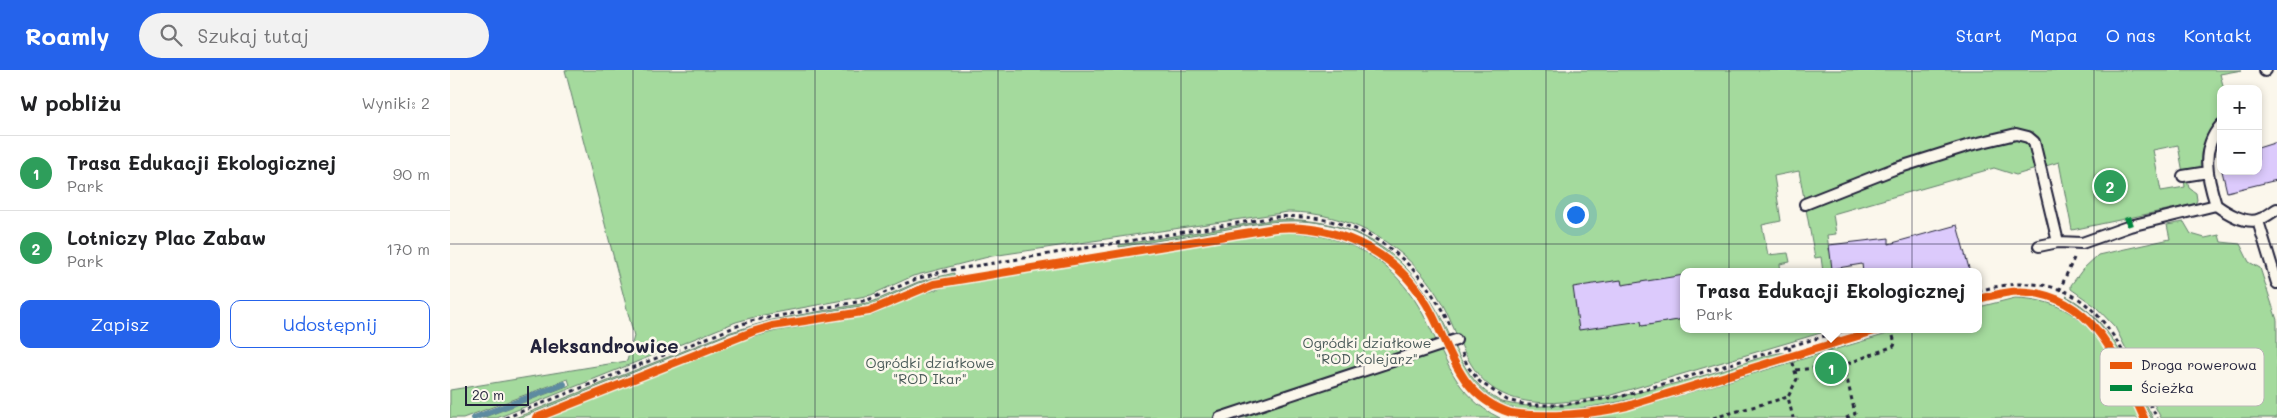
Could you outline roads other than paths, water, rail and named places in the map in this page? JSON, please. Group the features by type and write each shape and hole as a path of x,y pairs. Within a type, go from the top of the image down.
{"lane":[{"path":"2217,130 2208,146 2208,172 2216,205 2226,213 2258,221 2277,209"},
{"path":"1805,204 1894,169 1970,145 2016,134 2028,137 2034,142 2058,242"},
{"path":"2184,176 2208,172"},
{"path":"2039,246 2058,242 2082,242 2130,226 2216,205"},
{"path":"2258,221 2277,284"},
{"path":"1220,418 1456,340"}],"waterway":[{"path":"474,418 564,384"}],"place":[{"name":"Lotniczy Plac Zabaw","path":"2110,186"},
{"name":"Trasa Edukacji Ekologicznej","path":"1831,368"}],"district":[{"name":"Aleksandrowice","path":"604,346"}],"park label":[{"name":"Ogródki działkowe \"ROD Kolejarz\"","path":"1367,352"},
{"name":"Ogródki działkowe \"ROD Ikar\"","path":"930,372"}]}
